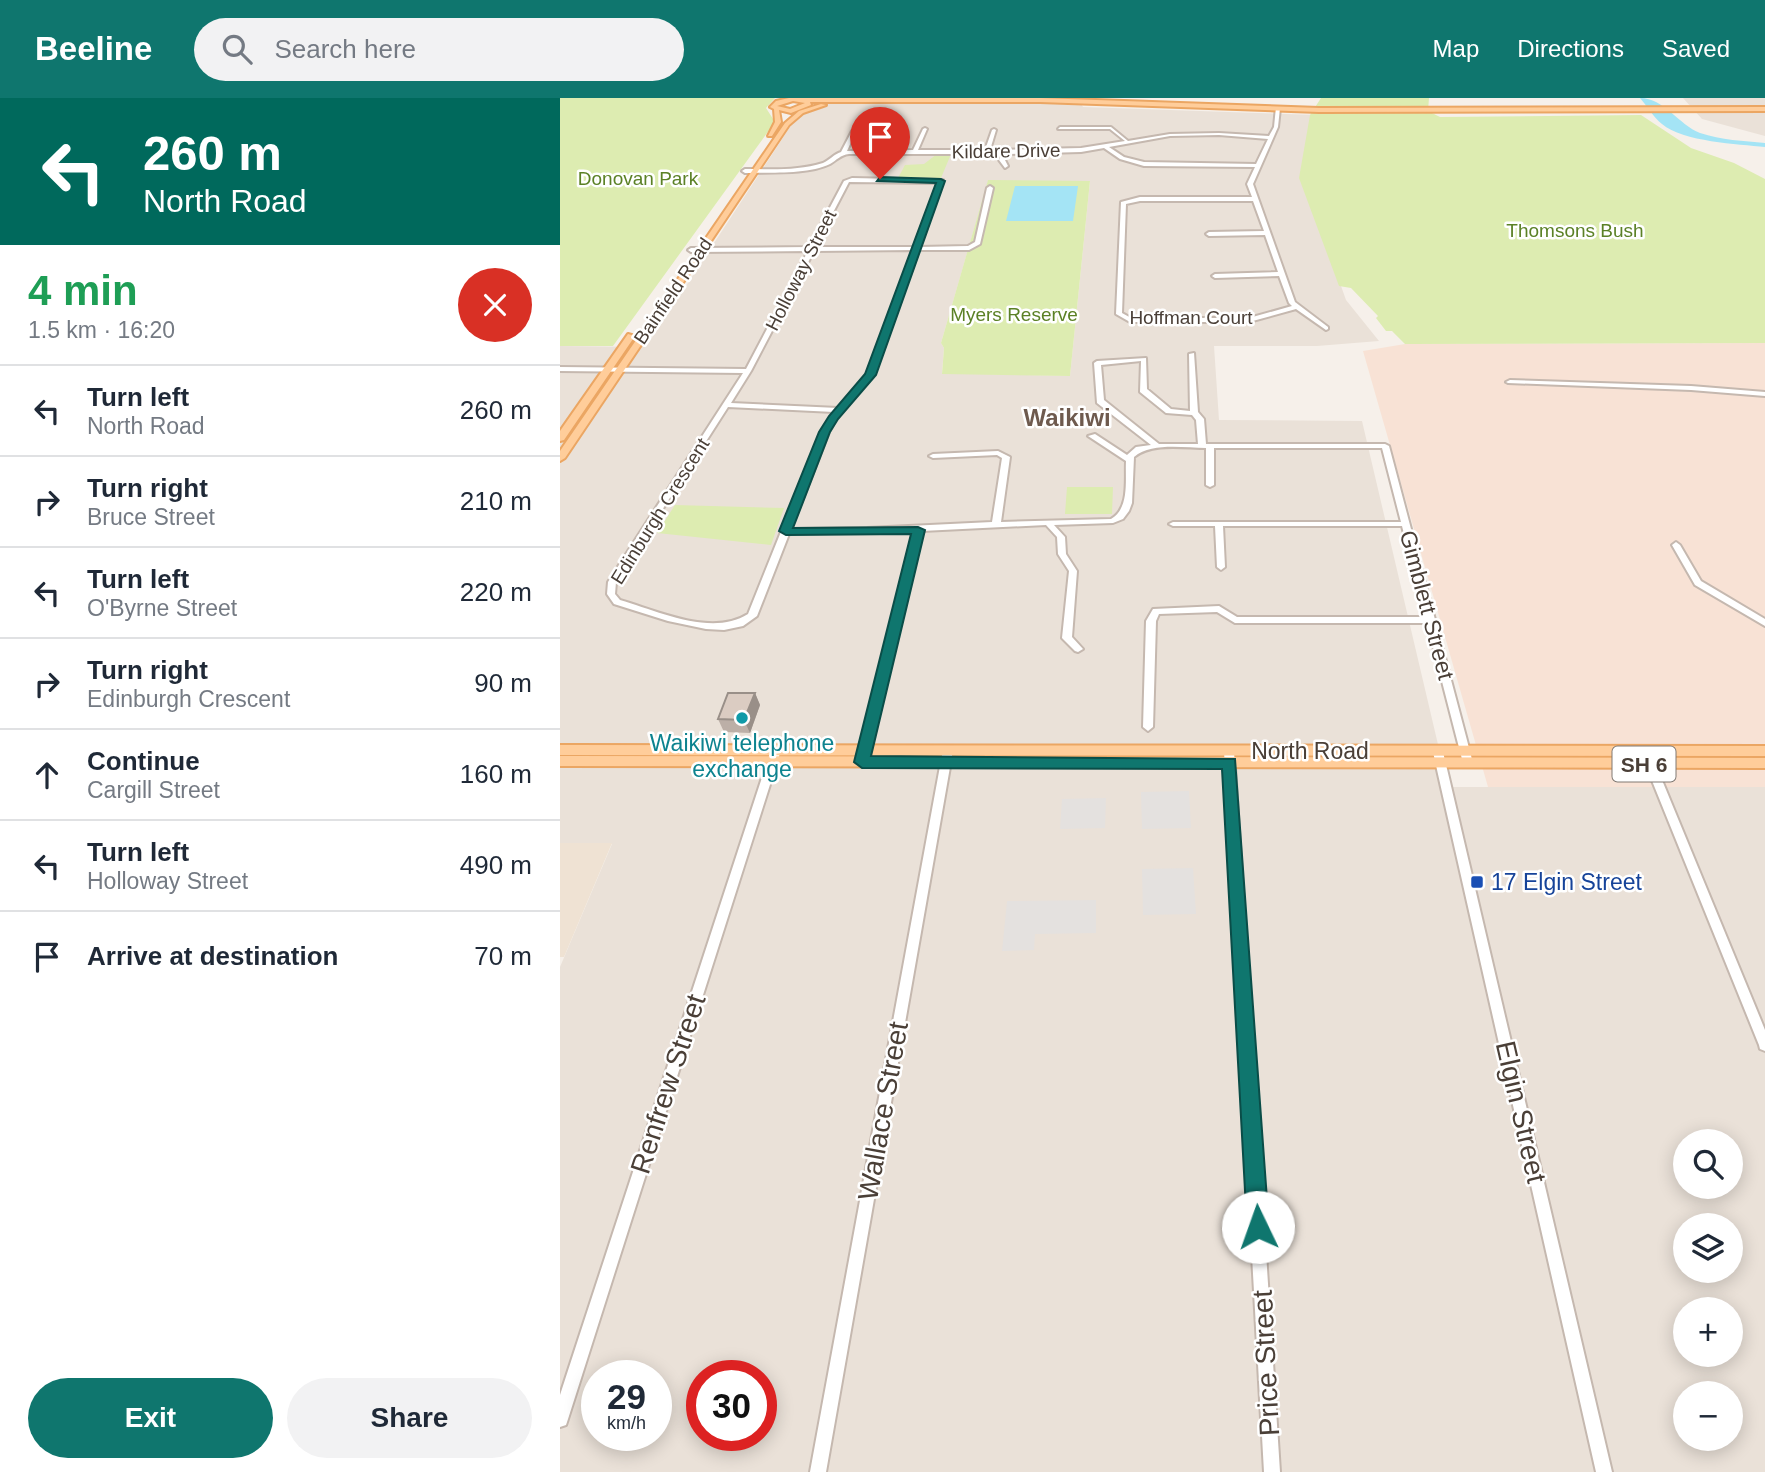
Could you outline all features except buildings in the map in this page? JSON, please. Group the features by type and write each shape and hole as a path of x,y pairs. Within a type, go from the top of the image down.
{"main road":[{"name":"Bainfield Road","path":"560,458 563,442 608,369 696,250 750,171 803,105 784,99 774,104 778,122 750,171"},
{"path":"803,105 880,101 1024,101 1278,110 1765,111"},
{"path":"776,110 803,105 880,101"},
{"name":"Bainfield Road","path":"563,442 619,370 663,306 696,250"},
{"path":"652,306 663,306"},
{"name":"North Road","path":"560,750 774,756"},
{"name":"North Road","path":"560,761 774,756 1648,757 1765,751"},
{"name":"North Road","path":"1648,757 1765,764"}],"street":[{"path":"1278,110 1276,127 1250,184 1296,307 1326,328"},
{"path":"1060,128 1111,128 1126,140"},
{"path":"915,152 925,129"},
{"path":"987,152 994,130"},
{"path":"844,152 854,131"},
{"name":"Kildare Drive","path":"750,171 805,170 828,163 844,152 1057,152 1126,140 1180,135 1270,138"},
{"path":"1103,145 1122,158 1144,164 1258,166"},
{"path":"1005,152 1002,160 1005,166"},
{"name":"Holloway Street","path":"727,405 849,180 941,181"},
{"name":"Edinburgh Crescent","path":"727,405 612,582 613,599 713,628 742,624 757,607 825,432 870,375 941,181"},
{"path":"696,250 967,248 976,246 990,188"},
{"name":"Hoffman Court","path":"1255,199 1140,199 1123,203 1119,314 1130,320 1249,320 1296,307"},
{"path":"1209,234 1267,233"},
{"path":"1215,276 1282,274"},
{"path":"1192,354 1194,413"},
{"path":"1157,446 1100,401 1097,363 1143,359 1143,390 1169,411 1194,413 1200,419 1210,485"},
{"path":"560,369 748,370"},
{"path":"1510,382 1691,388 1762,394 1765,404"},
{"path":"727,405 840,410"},
{"path":"1092,436 1129,460"},
{"path":"786,531 918,530 1121,519 1127,509 1130,456 1139,449 1157,446 1206,446"},
{"name":"Gimblett Street","path":"1206,446 1385,446 1466,757"},
{"path":"933,456 998,453 1006,457 996,526"},
{"path":"1049,524 1061,537 1062,554 1073,571 1067,638 1078,649"},
{"path":"1173,524 1406,524"},
{"path":"1219,524 1221,567"},
{"path":"864,756 918,530"},
{"path":"1676,545 1698,583 1765,623"},
{"path":"1148,727 1152,614 1156,611 1219,609 1235,620 1430,620"},
{"name":"Renfrew Street","path":"560,1419 774,756"},
{"name":"Wallace Street","path":"818,1472 947,756"},
{"name":"Price Street","path":"1230,757 1272,1472"},
{"name":"Elgin Street","path":"1439,757 1604,1472"},
{"path":"1648,757 1765,1045"}],"shaded area":[{"path":"809,98 1078,98 1083,107 1317,115 1303,179 1346,300 1379,341 1317,346 1214,346 1219,420 1362,421 1448,787 1765,787 1765,1472 560,1472 560,967 612,844 560,843 560,346 646,347","holes":["988,181 1090,181 1070,376 942,373 944,348 941,343"]},
{"path":"1683,98 1765,98 1765,136 1702,119"},
{"path":"1765,343 1765,787 1488,787 1363,351 1405,344"},
{"path":"1189,791 1191,828 1142,829 1141,792"},
{"path":"1106,798 1105,828 1060,829 1062,799"},
{"path":"560,843 612,843 564,957 560,957"},
{"path":"1193,868 1196,914 1143,915 1142,869"},
{"path":"1096,900 1096,933 1035,934 1034,950 1002,951 1007,901"}],"green space":[{"name":"Donovan Park","path":"560,98 775,98 766,108 775,122 613,346 560,346"},
{"name":"Thomsons Bush","path":"1321,98 1429,98 1428,111 1440,117 1641,115 1691,148 1734,163 1765,179 1765,343 1405,344 1392,331 1386,331 1376,318 1378,316 1351,288 1339,286 1299,178 1310,115"},
{"path":"937,154 951,154 941,178 898,178 905,165 924,164"},
{"name":"Myers Reserve","path":"988,180 1090,181 1070,376 942,374 944,348 941,343"},
{"path":"1067,487 1113,487 1112,514 1065,514"},
{"path":"675,505 784,508 771,545 657,533"}],"water":[{"path":"1640,98 1657,102 1700,133 1724,139 1765,143 1765,147 1683,135 1659,121"},
{"path":"1015,186 1078,186 1073,221 1006,221"}],"place":[{"name":"Waikiwi telephone exchange","path":"742,718"},
{"name":"17 Elgin Street","path":"1477,882"}],"district":[{"name":"Waikiwi","path":"1067,417"}],"route":[{"path":"880,179 941,181 870,375 833,418 825,432 786,531 918,530 862,762 1230,763 1258,1227"}]}
